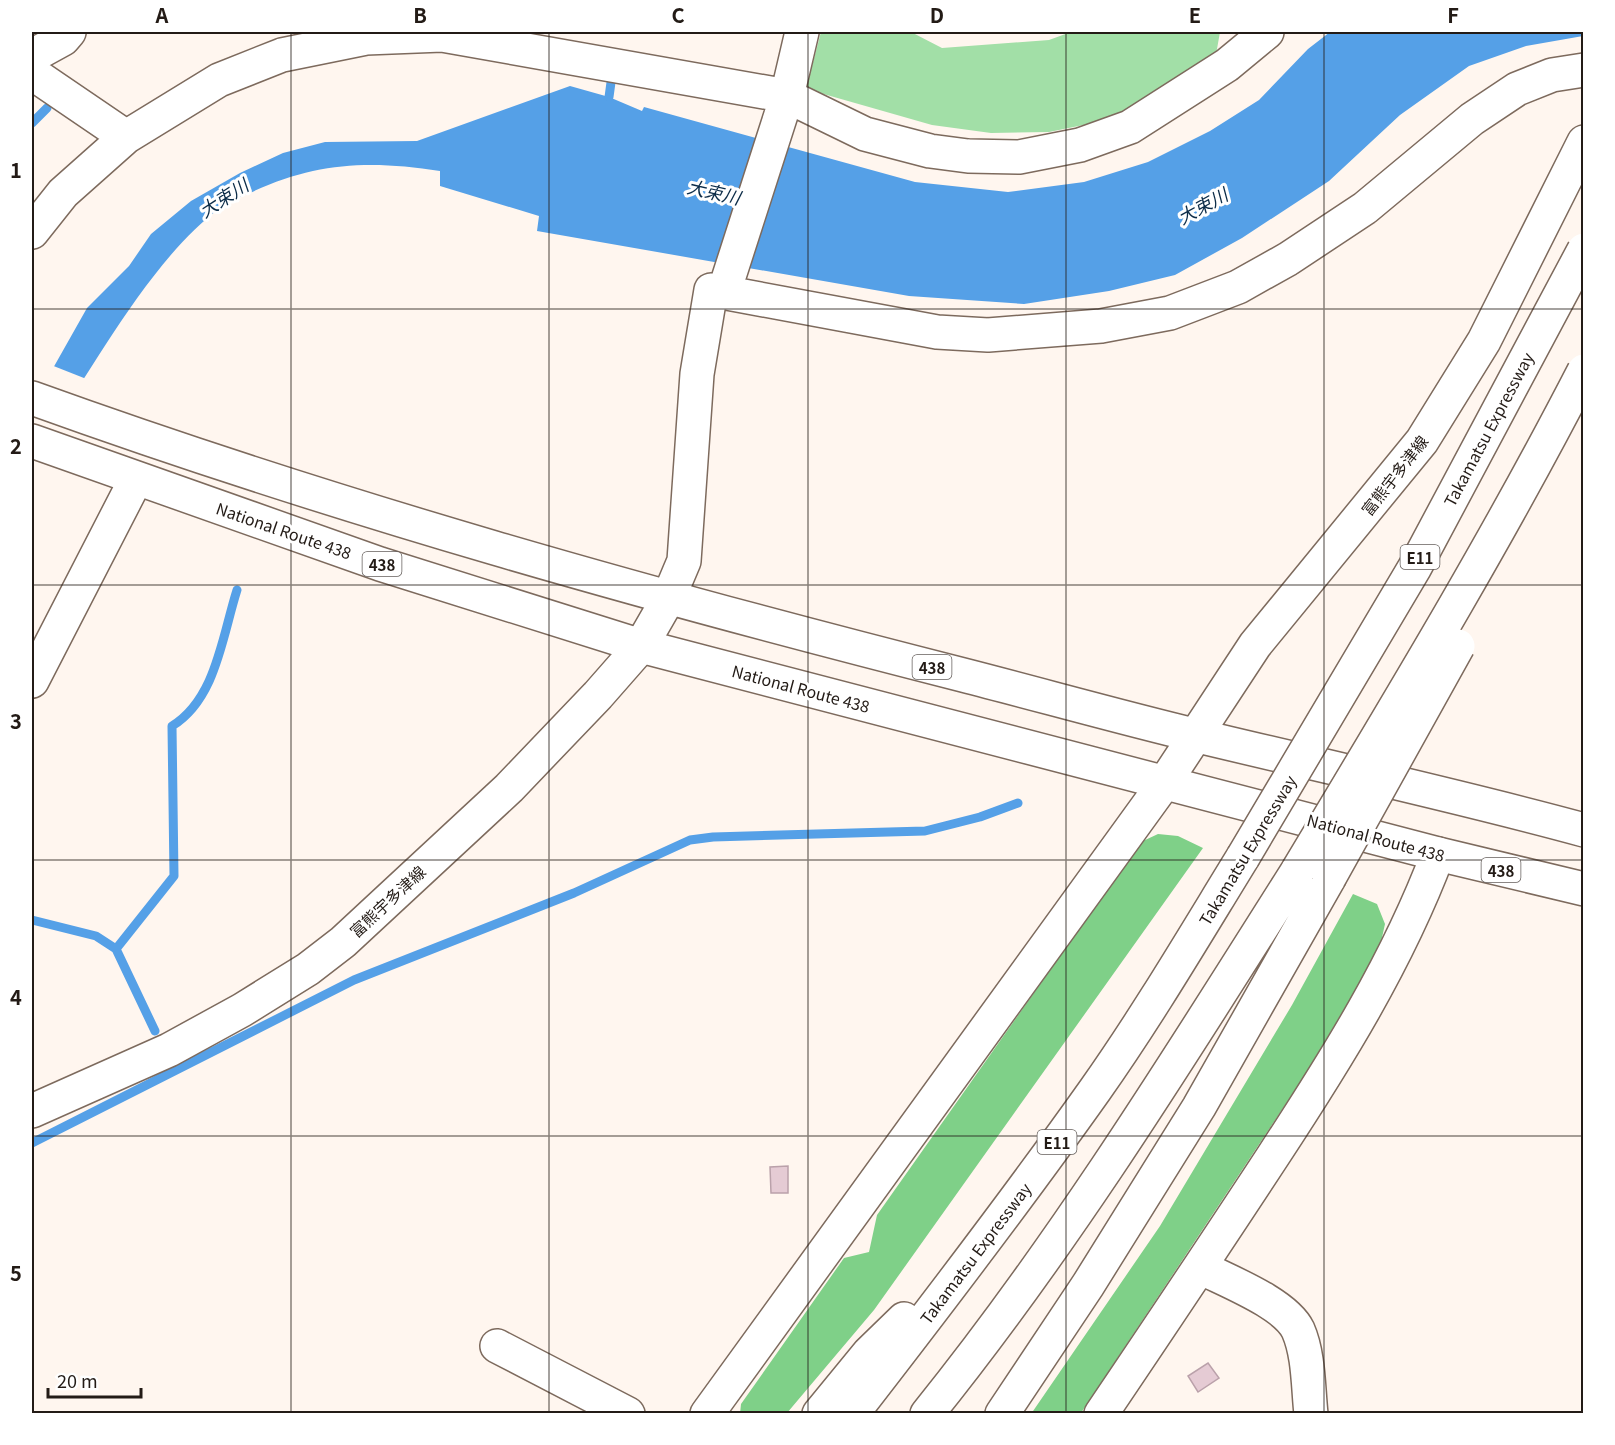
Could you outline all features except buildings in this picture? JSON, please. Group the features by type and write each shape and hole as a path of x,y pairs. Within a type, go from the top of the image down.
{"main road":[{"path":"32,56 63,39 69,32"},
{"path":"802,32 787,96 725,287 937,332 988,335 1101,327 1170,313 1238,287 1288,259 1365,208 1472,119 1517,89 1552,75 1584,70"},
{"path":"1227,65 1232,32"},
{"path":"32,232 63,193 126,137 219,80 282,55 366,35 442,35 787,96 865,134 930,151 968,156 1019,157 1080,145 1130,127 1227,65 1267,32"},
{"path":"32,73 126,137"},
{"name":"富熊宇多津線","path":"707,1413 1165,782 1255,645 1422,441 1484,341 1584,142"},
{"name":"Takamatsu Expressway","path":"852,1413 982,1246 1102,1079 1244,857 1415,567 1584,250"},
{"name":"富熊宇多津線","path":"32,1111 169,1050 242,1010 308,969 382,907 508,788 642,646 668,598 684,561 698,374 711,290 725,287"},
{"path":"927,1413 1077,1212 1187,1046 1314,874 1459,645 1527,481 1584,371"},
{"name":"438","path":"32,398 139,437 374,514 668,598 1196,736 1460,796 1584,830"},
{"name":"National Route 438","path":"32,441 380,564 642,646 1438,854 1584,889"},
{"path":"32,681 130,477"},
{"path":"1101,1413 1337,1058 1391,964 1438,854"},
{"path":"1002,1413 1088,1286 1199,1107 1314,874"},
{"path":"819,1413 869,1353 982,1246"},
{"path":"1200,1267 1280,1310 1297,1328 1303,1346 1311,1413"},
{"path":"497,1346 628,1413"}],"green space":[{"path":"821,32 911,32 942,48 1049,40 1071,32 1220,32 1214,66 1108,120 1049,132 991,133 932,125 806,89"},
{"path":"1158,834 1178,836 1203,848 874,1310 787,1413 740,1414 741,1404 844,1258 869,1252 877,1215 1113,881 1143,841"},
{"path":"1353,894 1377,904 1385,924 1379,951 1303,1078 1081,1413 1031,1414 1160,1226 1292,1005"}],"water":[{"name":"大束川","path":"1330,32 1583,32 1583,36 1526,46 1469,66 1400,115 1329,181 1242,238 1175,275 1109,291 1024,304 909,296 537,231 539,216 440,186 440,171 390,165 366,165 343,166 297,175 228,203 195,229 148,283 46,437 52,370 87,308 129,266 151,234 191,201 240,173 283,153 325,142 417,141 570,86 609,97 642,111 644,107 915,182 1008,192 1084,182 1148,162 1210,131 1259,100 1308,49"}],"pier":[{"path":"51,365 89,380 48,439 32,454 32,390"}],"waterway":[{"path":"609,97 612,75"},
{"path":"32,123 47,108"},
{"path":"116,949 174,876 172,726 199,700 208,683 237,590"},
{"path":"32,1143 354,980 574,893 690,840 713,837 925,831 980,817 1018,803"},
{"path":"32,920 96,936 116,949 155,1031"}]}
